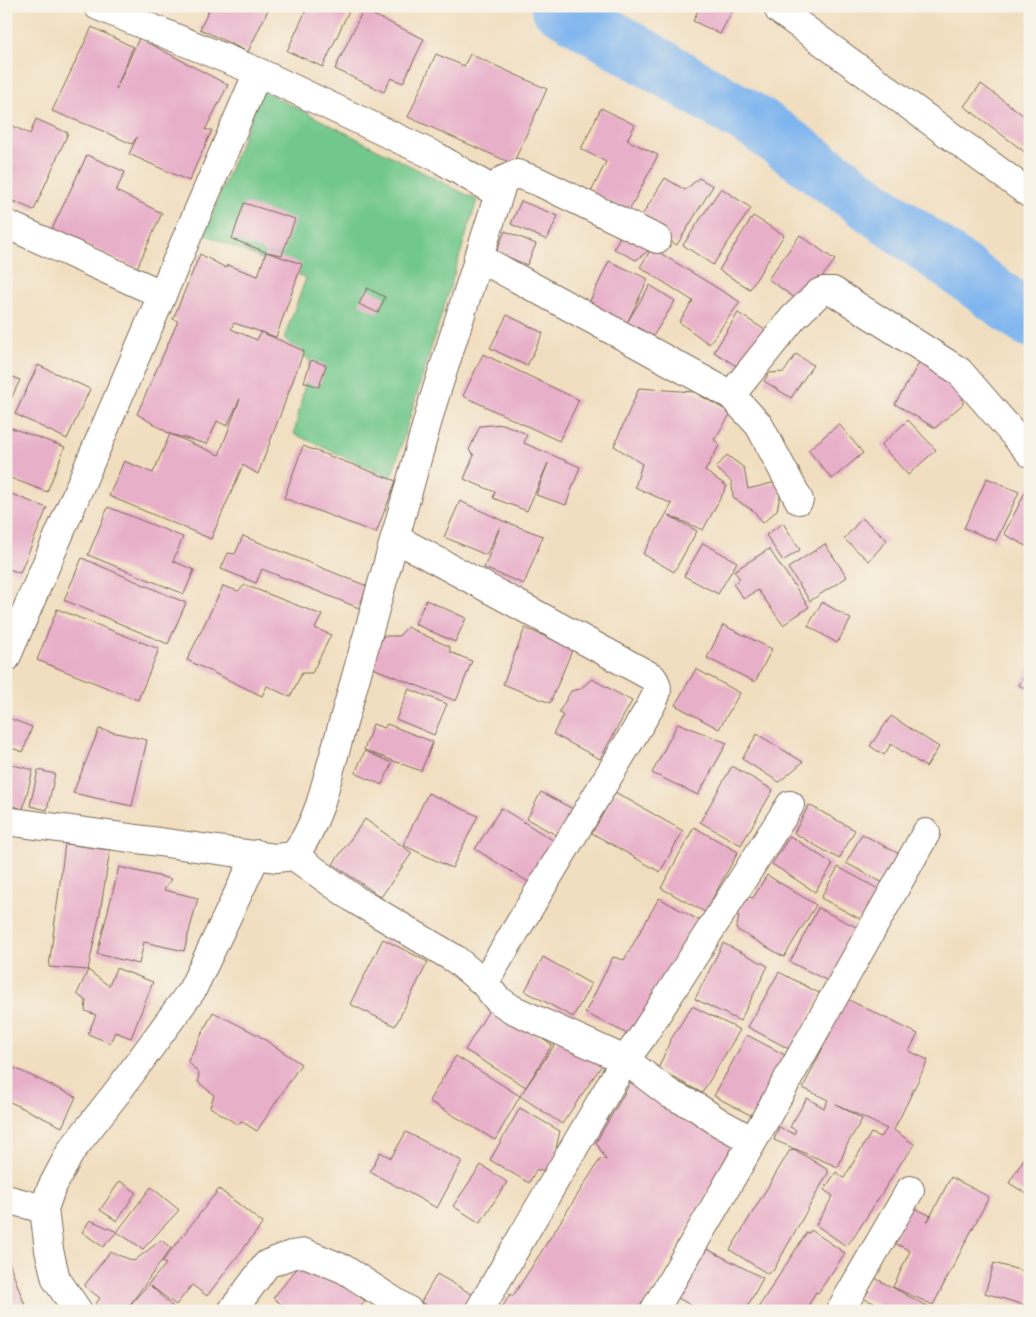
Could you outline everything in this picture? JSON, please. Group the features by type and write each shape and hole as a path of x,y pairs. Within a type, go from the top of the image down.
{"street":[{"path":"98,6 258,72 437,158 499,194"},
{"path":"777,8 1030,194"},
{"path":"6,658 258,72"},
{"path":"294,856 311,830 320,805 433,402 503,180 517,174 537,181 657,239"},
{"path":"6,224 161,294"},
{"path":"478,257 731,395 758,425 799,500"},
{"path":"731,395 793,318 819,294 824,291 833,291 959,372 1030,453"},
{"path":"395,538 652,677 657,686 658,692 650,707 484,983"},
{"path":"479,1311 625,1060 642,1037 790,805"},
{"path":"6,821 276,858 294,856 356,900 454,959 484,983 497,999 512,1009 625,1060 670,1094 698,1108 752,1141"},
{"path":"654,1311 926,833"},
{"path":"78,1311 56,1280 49,1250 44,1209 71,1151 118,1091 192,990 257,854"},
{"path":"840,1311 910,1190"},
{"path":"6,1199 44,1209"},
{"path":"232,1311 267,1264 291,1255 305,1253 344,1269 409,1311"}],"green space":[{"path":"262,90 477,200 391,478 294,434 310,361 284,338 306,278 204,234"}],"building":[{"path":"211,6 270,6 248,52 200,29"},
{"path":"308,6 351,6 323,67 287,51"},
{"path":"700,6 735,6 720,34 693,21"},
{"path":"363,10 424,39 403,83 391,78 384,92 335,69"},
{"path":"92,27 133,47 116,89 139,38 228,85 205,130 212,130 189,181 129,154 137,137 132,144 52,111"},
{"path":"436,54 464,66 470,54 547,89 513,164 408,117"},
{"path":"981,84 1030,120 1030,156 964,106"},
{"path":"601,108 635,125 627,140 658,155 629,211 591,192 606,162 581,149"},
{"path":"36,119 68,133 34,210 6,198 6,123 30,134"},
{"path":"87,155 125,172 116,191 162,213 137,268 52,229"},
{"path":"665,178 685,190 699,178 713,186 677,245 638,222"},
{"path":"721,188 751,208 713,265 683,245"},
{"path":"521,201 558,216 547,240 511,224"},
{"path":"244,203 295,219 282,255 266,252 232,239"},
{"path":"753,216 784,235 750,289 719,270"},
{"path":"505,231 536,244 527,265 496,252"},
{"path":"621,234 652,248 636,260 614,249"},
{"path":"800,235 835,260 802,303 768,279"},
{"path":"652,248 740,302 709,344 679,322 693,301 640,267"},
{"path":"266,252 302,264 276,337 261,332 304,351 258,474 243,465 211,539 109,496 124,461 153,473 170,434 137,414 178,321 173,319 200,254 226,268 227,265 258,276","holes":["234,323 261,332 257,340 231,329","240,399 219,455 170,434 207,444 217,421 227,426"]},
{"path":"609,261 648,279 628,321 650,285 675,301 652,338 588,305"},
{"path":"367,288 385,297 378,313 359,304"},
{"path":"738,313 770,333 746,372 714,352"},
{"path":"507,315 543,333 527,366 490,348"},
{"path":"483,354 579,400 559,441 463,396"},
{"path":"796,354 813,365 791,398 764,381 769,373 784,372"},
{"path":"922,358 962,381 963,404 935,428 895,404"},
{"path":"311,360 326,365 319,387 304,382"},
{"path":"38,365 90,389 67,439 15,414"},
{"path":"6,374 20,380 6,409"},
{"path":"639,388 694,392 731,413 714,440 720,444 705,471 727,486 703,530 668,515 697,531 674,572 643,554 672,504 635,487 642,464 614,446"},
{"path":"1030,418 1030,439 1019,427"},
{"path":"908,420 936,450 908,475 881,445"},
{"path":"503,424 527,434 524,443 580,467 566,505 536,495 548,463 527,511 493,498 495,492 464,479 474,455 469,450 480,426"},
{"path":"839,424 863,453 832,479 808,450"},
{"path":"6,426 65,447 47,492 8,477 6,481"},
{"path":"303,446 396,481 376,533 284,498"},
{"path":"727,455 744,468 748,489 776,482 781,492 777,510 763,523 754,511 733,498 732,482 716,468"},
{"path":"987,478 1019,492 996,541 964,528"},
{"path":"1030,483 1030,548 1004,534"},
{"path":"6,492 47,508 20,573 6,568"},
{"path":"460,501 503,521 543,536 524,584 484,568 500,527 486,555 444,537"},
{"path":"108,507 183,537 173,561 194,570 184,594 88,555"},
{"path":"862,518 887,540 869,561 844,539"},
{"path":"783,523 800,550 783,561 766,535"},
{"path":"243,536 367,586 359,608 262,569 256,583 221,569 228,553 235,554"},
{"path":"703,543 737,562 718,594 684,576"},
{"path":"825,544 847,577 810,601 788,568"},
{"path":"769,549 809,607 783,625 758,590 744,599 733,584 740,579 734,571"},
{"path":"82,558 186,603 168,644 64,600"},
{"path":"245,585 322,615 315,628 331,635 312,673 302,673 290,697 267,686 262,696 187,660 223,586 238,591"},
{"path":"426,600 466,618 455,642 415,624"},
{"path":"822,602 851,619 837,643 808,626"},
{"path":"57,609 159,649 138,700 37,660"},
{"path":"723,625 772,649 755,682 707,658"},
{"path":"407,627 450,647 450,652 472,661 456,701 370,667 383,636 399,636"},
{"path":"525,628 573,648 550,703 503,684"},
{"path":"1030,667 1030,692 1019,685"},
{"path":"696,669 740,693 719,729 675,705"},
{"path":"592,679 632,701 600,759 553,734 563,716 559,712 571,691 580,689"},
{"path":"409,689 447,704 434,735 396,719"},
{"path":"891,716 939,747 926,767 891,744 884,755 870,746"},
{"path":"6,717 32,727 23,752 6,746"},
{"path":"678,723 727,743 698,795 652,773"},
{"path":"373,724 384,728 387,724 433,742 421,771 364,750"},
{"path":"99,729 147,740 132,806 73,793"},
{"path":"757,734 803,762 779,782 742,759"},
{"path":"365,751 392,763 382,785 355,773"},
{"path":"6,763 33,770 23,809 6,804"},
{"path":"732,766 773,790 741,845 700,822"},
{"path":"38,770 55,774 47,810 30,806"},
{"path":"541,792 573,809 558,836 527,819"},
{"path":"615,792 683,831 660,872 592,833"},
{"path":"428,793 478,816 452,868 403,845"},
{"path":"809,805 855,830 839,859 794,833"},
{"path":"501,808 556,842 530,883 475,849"},
{"path":"365,819 412,853 381,897 333,864"},
{"path":"694,827 738,852 705,912 661,888"},
{"path":"862,834 903,856 887,885 846,863"},
{"path":"790,836 833,864 815,892 772,864"},
{"path":"65,844 110,850 100,913 88,970 49,967"},
{"path":"119,867 171,879 164,890 198,898 184,951 144,942 139,964 97,954"},
{"path":"838,867 884,892 867,923 821,898"},
{"path":"767,875 816,905 784,957 736,929 739,917 735,910 745,896 753,898"},
{"path":"659,898 700,921 636,1038 585,1013 613,957 624,960"},
{"path":"818,908 860,929 832,983 790,962"},
{"path":"383,939 428,962 395,1026 350,1004"},
{"path":"723,943 768,966 740,1021 695,999"},
{"path":"543,957 591,984 573,1017 525,991"},
{"path":"116,968 153,982 131,1038 115,1032 110,1043 88,1034 96,1015 85,1011 86,1001 77,994 88,970 109,986"},
{"path":"779,972 821,994 791,1050 748,1027"},
{"path":"847,999 918,1034 909,1051 928,1060 894,1130 915,1145 901,1163 854,1237 846,1246 816,1225 833,1196 824,1190 836,1172 844,1178 871,1133 880,1137 887,1129 836,1104 862,1119 847,1145 838,1167 774,1140 779,1127 794,1134 796,1130 790,1127 807,1098 824,1108 828,1100 803,1088"},
{"path":"692,1006 740,1030 702,1093 658,1069 671,1039"},
{"path":"491,1007 552,1045 526,1087 465,1050"},
{"path":"213,1012 258,1035 301,1064 257,1131 241,1121 238,1125 210,1107 214,1095 198,1082 199,1074 188,1061"},
{"path":"747,1035 787,1056 754,1117 714,1096"},
{"path":"560,1037 602,1065 562,1124 520,1096"},
{"path":"456,1056 520,1096 495,1140 429,1101"},
{"path":"6,1064 76,1097 62,1127 6,1100"},
{"path":"631,1082 736,1141 640,1311 500,1311 510,1294 513,1296 601,1158 606,1160 596,1142"},
{"path":"520,1108 560,1131 556,1148 562,1156 550,1170 536,1170 529,1183 490,1160"},
{"path":"406,1132 462,1161 437,1208 370,1172 380,1152 391,1158"},
{"path":"794,1149 828,1170 828,1173 773,1271 770,1270 768,1274 730,1250 790,1150"},
{"path":"1030,1149 1030,1196 1009,1183"},
{"path":"481,1165 507,1182 480,1223 453,1206"},
{"path":"951,1177 989,1197 933,1305 893,1287 910,1251 893,1242 909,1205 931,1216"},
{"path":"120,1181 136,1192 117,1221 100,1210"},
{"path":"151,1187 179,1210 143,1249 117,1232"},
{"path":"219,1189 263,1223 207,1296 192,1285 176,1305 151,1286 173,1307 169,1311 134,1311 129,1306 166,1264 162,1262"},
{"path":"90,1220 117,1232 103,1247 82,1232"},
{"path":"811,1230 845,1253 818,1293 816,1292 805,1311 756,1311 807,1232 809,1233"},
{"path":"161,1240 171,1248 125,1311 103,1311 95,1305 100,1298 84,1286 110,1252 134,1261"},
{"path":"707,1249 763,1278 745,1311 701,1311 678,1298"},
{"path":"6,1254 27,1311 6,1311"},
{"path":"308,1255 365,1301 358,1311 290,1311 273,1298"},
{"path":"994,1263 1030,1273 1030,1307 985,1293"},
{"path":"437,1274 475,1296 466,1311 436,1311 421,1302"},
{"path":"873,1277 936,1311 873,1311 877,1304 859,1297"}],"waterway":[{"path":"558,6 760,125 1030,320"}]}
